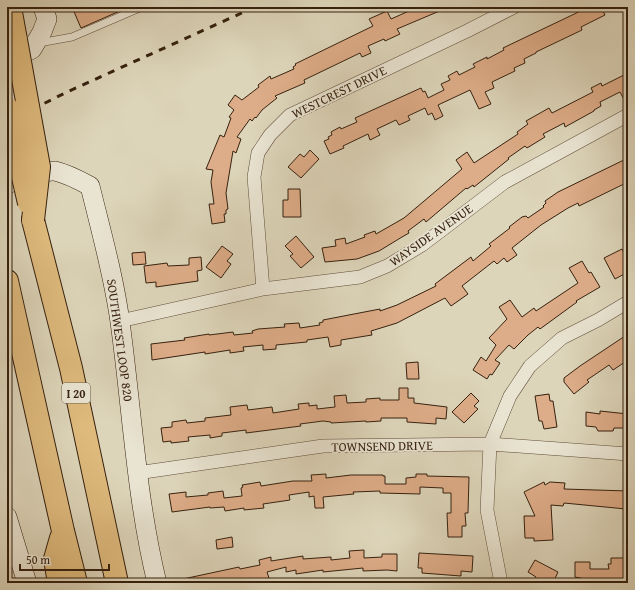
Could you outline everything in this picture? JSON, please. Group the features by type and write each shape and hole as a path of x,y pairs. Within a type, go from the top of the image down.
{"highway":[{"path":"10,7 26,42 39,167 33,220"},
{"name":"I 20","path":"7,108 70,368 117,578"},
{"path":"8,289 76,583"},
{"path":"59,583 54,558 63,531"}],"main road":[{"path":"7,62 32,48 26,42 42,32 47,19 43,7"},
{"name":"SOUTHWEST LOOP 820","path":"7,184 20,179 54,171 74,177 90,186 105,246 120,321 137,473 144,522 157,583"},
{"path":"7,517 12,556 26,583"}],"street":[{"name":"WESTCREST DRIVE","path":"263,289 254,177 258,153 270,135 290,115 467,31 514,7"},
{"name":"WAYSIDE AVENUE","path":"120,321 263,289 360,277 387,266 422,245 505,182 628,115"},
{"path":"500,583 487,510 490,444 510,396 530,366 562,338 598,320 628,302"},
{"name":"TOWNSEND DRIVE","path":"137,473 323,446 490,444 628,454"}],"lane":[{"path":"26,42 72,37 142,7"}],"building":[{"path":"72,7 129,7 81,28"},
{"path":"418,7 449,7 397,29 400,34 385,41 384,39 368,46 371,53 362,57 360,53 304,80 305,83 275,96 277,98 262,110 256,118 255,117 252,121 250,119 237,137 241,139 236,153 233,151 226,193 228,209 226,210 226,214 224,214 225,222 212,224 209,204 214,204 211,182 213,170 206,169 220,135 224,137 231,118 229,117 234,110 228,105 235,95 242,100 270,76 271,79 294,69 293,67 296,65 295,64 373,26 369,19 387,11 391,19"},
{"path":"589,7 601,7 605,15 581,27 582,30 524,59 525,63 514,68 515,71 492,82 494,88 485,92 491,104 479,109 470,90 438,105 443,116 435,120 432,113 428,115 425,108 408,116 410,120 399,125 396,120 377,129 380,135 370,140 368,134 343,146 344,148 330,154 324,141 329,139 328,137 332,135 331,132 340,127 341,129 357,122 355,118 421,88 423,92 425,91 428,98 444,90 441,84 450,80 448,76 457,71 459,75 475,67 473,64 487,57 487,59 504,50 503,48"},
{"path":"628,73 628,107 620,92 600,102 601,106 594,111 565,127 564,123 543,134 545,137 527,148 525,146 508,158 509,159 474,187 473,185 467,189 466,188 426,222 424,219 408,231 409,233 379,251 357,259 325,262 322,248 336,246 335,240 345,238 346,244 365,237 364,235 375,231 376,234 404,218 462,169 456,160 467,152 474,163 518,134 517,132 528,124 526,121 549,108 552,113 593,92 591,88 601,83 602,86"},
{"path":"310,150 319,159 301,178 288,167 300,154 304,157"},
{"path":"628,158 628,182 579,206 578,203 541,225 512,248 517,255 507,262 504,258 497,264 494,261 462,286 468,294 451,306 445,298 397,323 371,331 372,335 341,340 341,345 330,347 328,337 307,340 307,342 276,345 276,349 263,350 263,345 243,347 244,351 230,353 230,350 205,354 205,352 152,360 151,344 185,340 184,338 209,334 233,332 234,335 253,333 252,331 258,329 285,327 284,324 299,323 300,328 320,325 319,323 323,322 323,320 380,309 380,311 397,305 436,286 435,284 471,257 473,261 491,246 489,244 510,228 509,227 522,217 526,216 528,218 544,207 543,206 546,203 545,201 558,192"},
{"path":"288,189 300,189 301,217 283,217 283,200 288,200"},
{"path":"296,236 314,257 301,268 290,256 293,254 285,246"},
{"path":"222,246 233,254 227,261 231,264 221,278 206,267"},
{"path":"622,249 628,261 628,272 615,279 604,258"},
{"path":"145,252 146,264 133,265 132,253"},
{"path":"201,257 202,270 197,271 198,281 156,287 156,282 146,283 144,266 167,263 168,266 189,265 189,258"},
{"path":"582,261 600,287 576,301 577,302 540,329 538,327 514,349 509,345 495,360 500,363 492,375 490,374 487,379 473,370 481,357 486,361 496,345 489,338 507,319 499,307 510,300 522,317 534,308 536,311 578,283 569,268"},
{"path":"628,334 628,360 613,370 609,365 587,380 589,382 574,394 564,382 564,378"},
{"path":"418,362 419,379 407,379 406,363"},
{"path":"399,388 408,388 408,398 414,398 414,403 447,407 446,419 436,418 436,424 407,422 407,418 381,418 381,421 366,422 331,423 323,421 300,424 301,426 246,433 246,430 222,433 222,436 210,438 210,435 188,437 189,441 171,443 171,441 163,442 161,428 172,427 172,422 186,420 187,423 205,421 205,418 231,415 230,407 247,405 248,410 272,407 273,413 299,409 298,404 309,403 309,406 317,405 317,409 335,407 334,396 346,395 347,403 366,402 366,399 380,398 380,400 399,400"},
{"path":"471,393 479,401 474,406 478,409 464,423 452,412"},
{"path":"549,394 550,401 553,401 557,427 544,429 542,421 539,421 535,396"},
{"path":"600,411 628,414 628,428 614,428 613,431 598,431 596,427 586,426 586,412 600,414"},
{"path":"326,474 326,478 351,475 383,475 385,476 385,484 406,484 406,478 416,477 416,474 427,474 427,476 469,477 468,513 465,513 466,526 462,526 462,537 448,537 447,513 451,513 451,493 443,493 443,488 420,487 420,494 380,493 380,491 353,492 354,494 323,497 324,508 315,508 314,496 309,497 309,492 289,495 290,500 263,504 264,508 244,510 244,508 225,511 224,507 210,507 172,512 169,494 186,492 186,497 208,495 208,493 223,491 224,498 242,496 242,485 260,482 261,486 293,481 312,481 311,475"},
{"path":"544,482 545,485 550,482 565,483 564,489 628,491 626,509 564,503 563,506 551,505 553,540 534,541 534,538 525,538 524,516 535,516 524,492"},
{"path":"232,537 233,547 217,549 216,540"},
{"path":"364,550 364,558 382,557 382,554 397,554 397,571 363,571 363,568 323,572 323,570 296,574 296,570 286,572 286,567 267,572 269,578 266,579 267,583 183,583 183,579 239,567 240,569 260,565 259,560 271,557 271,561 303,556 303,559 331,557 331,560 350,558 349,551"},
{"path":"419,553 473,556 472,572 461,571 461,576 422,573 422,568 418,568"},
{"path":"611,558 628,558 628,581 585,582 585,579 575,577 575,562 590,562 590,569 609,569 608,564 611,564"},
{"path":"535,560 558,572 553,583 542,583 528,572"}],"railway":[{"path":"7,122 67,92 255,7"}]}
